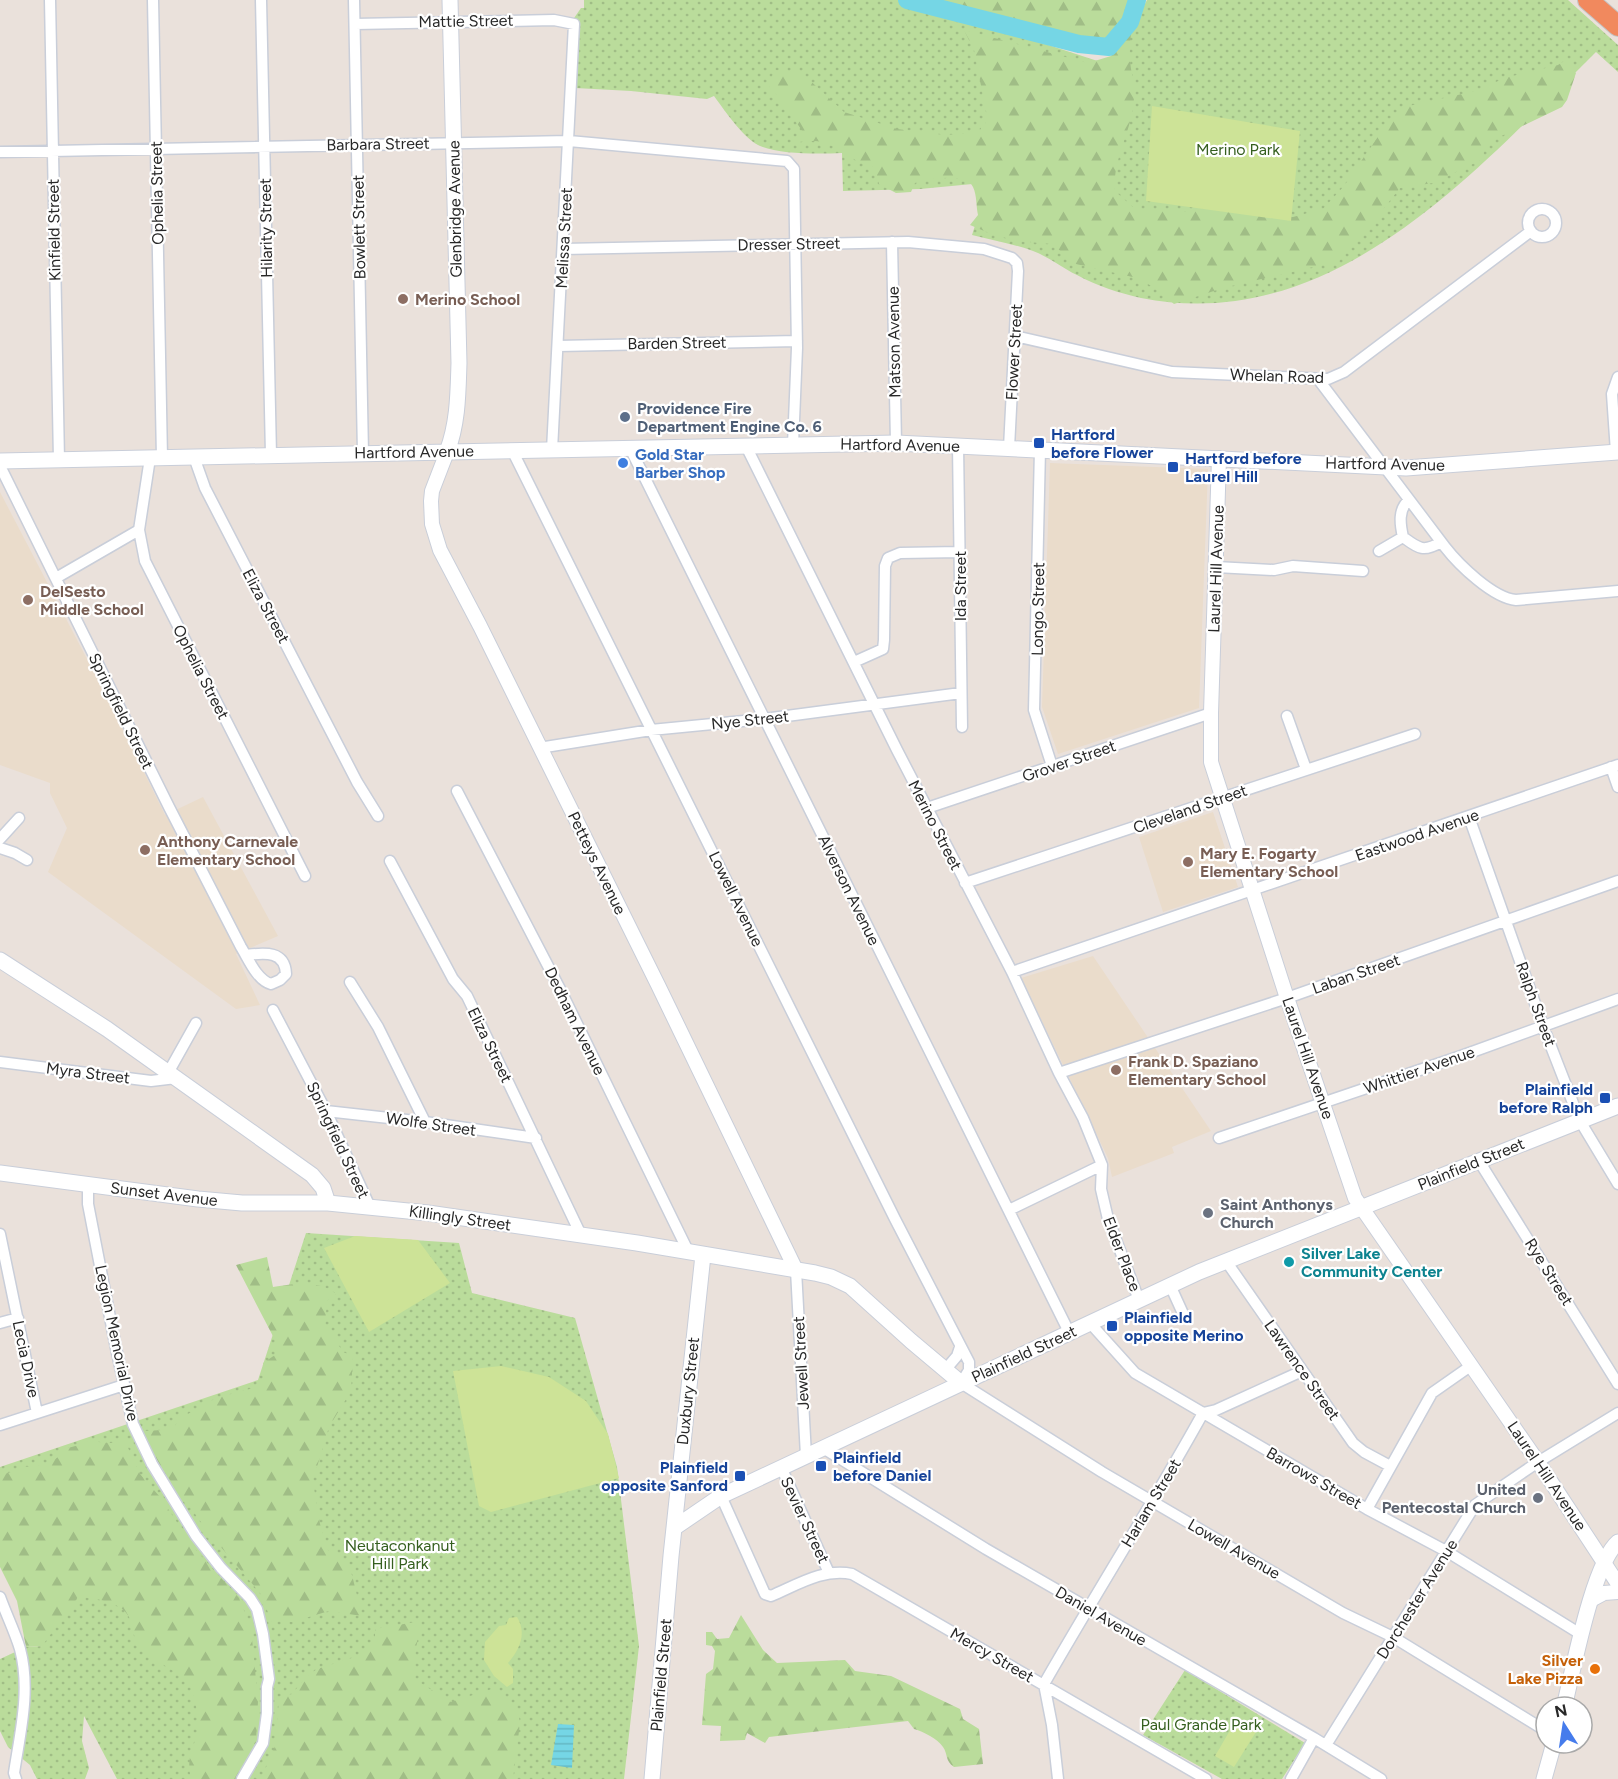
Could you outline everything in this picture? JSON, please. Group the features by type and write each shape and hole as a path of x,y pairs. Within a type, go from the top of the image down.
{"highway":[{"path":"1587,0 1617,25"}],"main road":[{"name":"Glenbridge Avenue","path":"447,452 454,433 459,363 450,0"},
{"name":"Hartford Avenue","path":"0,461 896,443 1384,467 1425,467 1617,452"},
{"path":"0,960 107,1029 312,1175 323,1188 328,1203"},
{"name":"Plainfield Street","path":"652,1779 674,1527 721,1496 781,1467 1226,1261 1618,1106"},
{"name":"Sunset Avenue","path":"0,1173 242,1203 328,1203"},
{"name":"Killingly Street","path":"328,1203 428,1213 581,1235 831,1277 850,1286 961,1383"},
{"name":"Duxbury Street","path":"674,1527 696,1254"},
{"path":"1566,1695 1591,1600 1604,1561 1618,1542"},
{"path":"1544,1779 1551,1755"}],"street":[{"name":"Kinfield Street","path":"50,0 59,460"},
{"name":"Ophelia Street","path":"153,0 156,149 156,458 140,530 145,561 306,876"},
{"name":"Hilarity Street","path":"261,0 271,455"},
{"name":"Bowlett Street","path":"354,0 363,453"},
{"name":"Mattie Street","path":"354,24 563,21 574,24 574,27"},
{"name":"Melissa Street","path":"552,450 574,27"},
{"name":"Barbara Street","path":"0,152 569,141 785,160 794,170 795,244"},
{"name":"Whelan Road","path":"1015,336 1165,371 1333,378 1531,231"},
{"name":"Dresser Street","path":"563,249 892,242 972,246 1012,258"},
{"name":"Matson Avenue","path":"892,242 896,443"},
{"path":"793,445 797,341 795,244"},
{"name":"Flower Street","path":"1009,448 1018,271 1017,263 1012,258"},
{"name":"Barden Street","path":"558,346 797,341"},
{"path":"1617,452 1612,394 1618,377"},
{"path":"1318,379 1441,542 1459,563 1496,594 1520,600 1618,591"},
{"name":"Ida Street","path":"958,445 962,727"},
{"name":"Merino Street","path":"746,446 874,704 1012,972 1059,1073 1083,1118 1102,1164 1101,1189 1105,1209"},
{"name":"Alverson Avenue","path":"630,448 1069,1332"},
{"name":"Longo Street","path":"1040,449 1035,710 1052,766"},
{"name":"Lowell Avenue","path":"512,450 969,1362 969,1370 961,1383 1153,1502 1343,1613 1393,1637 1534,1724"},
{"name":"Petteys Avenue","path":"447,452 432,491 432,524 436,538 796,1270"},
{"name":"Eliza Street","path":"194,457 205,488 357,782 378,816"},
{"name":"Laurel Hill Avenue","path":"1220,458 1211,762 1287,998 1355,1198 1472,1365 1618,1584"},
{"name":"Springfield Street","path":"0,466 169,807 246,955"},
{"path":"1403,537 1401,511 1403,505 1409,500"},
{"path":"56,578 140,530"},
{"path":"1403,537 1417,547 1427,549 1441,542"},
{"path":"1379,551 1403,537"},
{"path":"854,662 883,649 885,566 888,558 900,553 960,552"},
{"path":"1216,567 1274,570 1293,566 1363,571"},
{"name":"Nye Street","path":"539,748 651,730 764,719 961,693"},
{"name":"Grover Street","path":"927,808 1211,713"},
{"path":"1287,716 1306,769"},
{"name":"Cleveland Street","path":"965,883 1415,734"},
{"path":"1615,766 1618,787"},
{"name":"Eastwood Avenue","path":"1012,972 1615,766"},
{"name":"Dedham Avenue","path":"457,791 696,1254"},
{"name":"Ralph Street","path":"1469,817 1543,1026 1580,1121 1618,1184"},
{"path":"0,839 19,818"},
{"path":"0,848 27,860"},
{"name":"Eliza Street","path":"390,861 453,979 466,996 581,1235"},
{"name":"Laban Street","path":"1059,1073 1287,998 1618,881"},
{"path":"350,982 378,1027 425,1122"},
{"name":"Whittier Avenue","path":"1219,1138 1618,999"},
{"name":"Springfield Street","path":"273,1010 326,1111 370,1207"},
{"path":"172,1076 196,1023"},
{"name":"Myra Street","path":"0,1062 151,1081 172,1076"},
{"name":"Wolfe Street","path":"326,1111 536,1138"},
{"name":"Rye Street","path":"1479,1161 1618,1384"},
{"path":"1008,1210 1102,1164"},
{"name":"Legion Memorial Drive","path":"88,1185 88,1204 124,1385 138,1434 184,1518 204,1548 242,1588 257,1609 269,1679 267,1713 263,1743 242,1779"},
{"name":"Elder Place","path":"1105,1209 1139,1300"},
{"name":"Lecia Drive","path":"0,1234 3,1265 18,1318 37,1413"},
{"name":"Lawrence Street","path":"1226,1261 1353,1443 1364,1452 1390,1466"},
{"name":"Jewell Street","path":"796,1270 806,1456"},
{"name":"Elder Place","path":"1170,1286 1185,1318"},
{"path":"0,1323 18,1318"},
{"name":"Barrows Street","path":"1090,1323 1135,1373 1367,1509 1446,1551 1582,1635"},
{"path":"946,1369 957,1356 960,1347"},
{"path":"1367,1509 1432,1393 1472,1365"},
{"path":"1203,1413 1216,1410 1302,1371"},
{"path":"0,1425 124,1385"},
{"name":"Harlam Street","path":"1044,1684 1087,1608 1153,1502 1203,1413"},
{"name":"Dorchester Avenue","path":"1326,1745 1475,1505 1538,1462 1618,1413"},
{"name":"Daniel Avenue","path":"823,1448 972,1540 1381,1779"},
{"name":"Sevier Street","path":"781,1467 829,1573"},
{"name":"Mercy Street","path":"721,1496 765,1594 771,1596 820,1574 852,1574 1206,1779"},
{"path":"1591,1600 1604,1593 1618,1592"},
{"path":"0,1597 20,1650 24,1702 14,1773 16,1779"},
{"path":"1044,1684 1052,1725 1058,1779"},
{"path":"1291,1779 1314,1738"}],"shaded area":[{"path":"1050,463 1208,469 1199,708 1058,754 1042,707"},
{"name":"Anthony Carnevale Elementary School","path":"0,492 113,709 165,815 203,797 278,936 236,954 260,1005 236,1009 48,872 67,828 50,793 50,783 0,765"},
{"name":"Mary E. Fogarty Elementary School","path":"1213,812 1238,887 1163,912 1139,837"},
{"name":"Frank D. Spaziano Elementary School","path":"1093,956 1211,1131 1172,1147 1174,1153 1112,1177 1108,1158 1021,978"}],"green space":[{"name":"Merino Park","path":"584,0 910,0 1113,66 1147,0 1568,0 1618,45 1618,72 1596,52 1500,147 1449,193 1394,235 1337,269 1276,293 1210,303 1141,298 1125,294 1085,279 1033,251 972,235 987,188 983,183 920,189 843,191 842,153 811,154 776,151 758,145 740,129 714,96 707,99 575,88 572,21 581,8 584,8"},
{"path":"939,0 1130,0 1125,18 1115,35 1105,42 1092,43 1074,41 1025,28"},
{"path":"1131,29 1133,107 1117,166 1115,191 1135,209 1190,212 1219,204 1261,215 1293,217 1323,209 1344,186 1384,128 1404,107 1480,90 1504,78 1558,65 1564,61 1576,73 1567,100 1562,107 1491,141 1484,148 1483,159 1433,183 1400,188 1339,261 1223,288 1174,304 1155,288 1137,278 1076,264 1052,244 1016,241 970,225 978,215 976,197 973,187 963,179 928,180 915,183 911,192 896,193 879,184 875,168 857,161 834,147 813,141 794,143 803,136 803,132 778,96 769,88 774,70 803,74 844,112 897,129 945,135 973,133 981,129 980,125 985,125 987,116 974,50 964,30 1088,63 1111,56"},
{"path":"1152,106 1300,131 1291,221 1146,201"},
{"name":"Neutaconkanut Hill Park","path":"306,1233 459,1243 472,1293 575,1318 617,1467 639,1646 624,1779 117,1779 84,1716 82,1741 89,1768 85,1779 37,1779 30,1765 8,1747 0,1731 0,1659 26,1647 42,1646 0,1552 0,1467 258,1380"},
{"path":"355,1236 418,1240 450,1283 369,1332 324,1248"},
{"path":"267,1257 273,1287 297,1284 314,1285 336,1294 327,1301 325,1324 343,1352 353,1356 351,1391 329,1427 312,1476 320,1524 328,1550 348,1568 352,1575 362,1616 329,1611 292,1622 272,1622 260,1593 209,1533 160,1466 147,1442 144,1431 163,1430 175,1426 179,1419 216,1398 257,1387 264,1381 263,1363 275,1355 276,1342 236,1265"},
{"path":"501,1366 549,1377 586,1401 608,1434 619,1478 491,1512 479,1506 453,1371"},
{"path":"124,1439 140,1474 160,1497 195,1549 239,1598 251,1628 258,1701 256,1740 238,1779 191,1779 190,1760 198,1719 189,1680 160,1662 141,1646 135,1637 129,1617 120,1607 106,1601 78,1597 42,1646 26,1647 17,1601 0,1567 0,1475 15,1471 20,1466 45,1464 57,1458 64,1449 86,1441 111,1443"},
{"path":"741,1615 763,1650 777,1663 845,1660 855,1671 891,1676 960,1709 963,1719 979,1729 983,1764 954,1767 949,1762 941,1744 914,1729 908,1721 769,1737 765,1743 747,1733 745,1740 720,1741 721,1726 702,1725 706,1674 713,1669 715,1651 712,1646 706,1645 706,1632 712,1632 717,1639 729,1638"},
{"path":"517,1617 522,1635 519,1647 508,1663 513,1669 513,1683 507,1687 494,1676 484,1660 485,1642 499,1626 506,1625 509,1618"},
{"path":"421,1621 415,1654 414,1679 451,1702 492,1689 518,1712 520,1723 513,1779 261,1779 276,1744 279,1697 292,1694 306,1677 317,1669 361,1655 375,1640 375,1629"},
{"name":"Paul Grande Park","path":"1185,1670 1305,1743 1282,1779 1222,1779 1143,1735"},
{"path":"1236,1720 1256,1732 1234,1767 1215,1756"}],"water":[{"path":"558,1724 574,1725 572,1768 551,1765"}],"waterway":[{"path":"907,0 1079,44 1109,47 1130,22 1137,0"}],"place":[{"name":"Merino School","path":"403,299"},
{"name":"Providence Fire Department Engine Co. 6","path":"625,417"},
{"name":"Hartford before Flower","path":"1039,443"},
{"name":"Gold Star Barber Shop","path":"623,463"},
{"name":"Hartford before Laurel Hill","path":"1173,467"},
{"name":"DelSesto Middle School","path":"28,600"},
{"name":"Anthony Carnevale Elementary School","path":"145,850"},
{"name":"Mary E. Fogarty Elementary School","path":"1188,862"},
{"name":"Frank D. Spaziano Elementary School","path":"1116,1070"},
{"name":"Plainfield before Ralph","path":"1605,1098"},
{"name":"Saint Anthonys Church","path":"1208,1213"},
{"name":"Silver Lake Community Center","path":"1289,1262"},
{"name":"Plainfield opposite Merino","path":"1112,1326"},
{"name":"Plainfield before Daniel","path":"821,1466"},
{"name":"Plainfield opposite Sanford","path":"740,1476"},
{"name":"United Pentecostal Church","path":"1538,1498"},
{"name":"Silver Lake Pizza","path":"1595,1669"}]}
